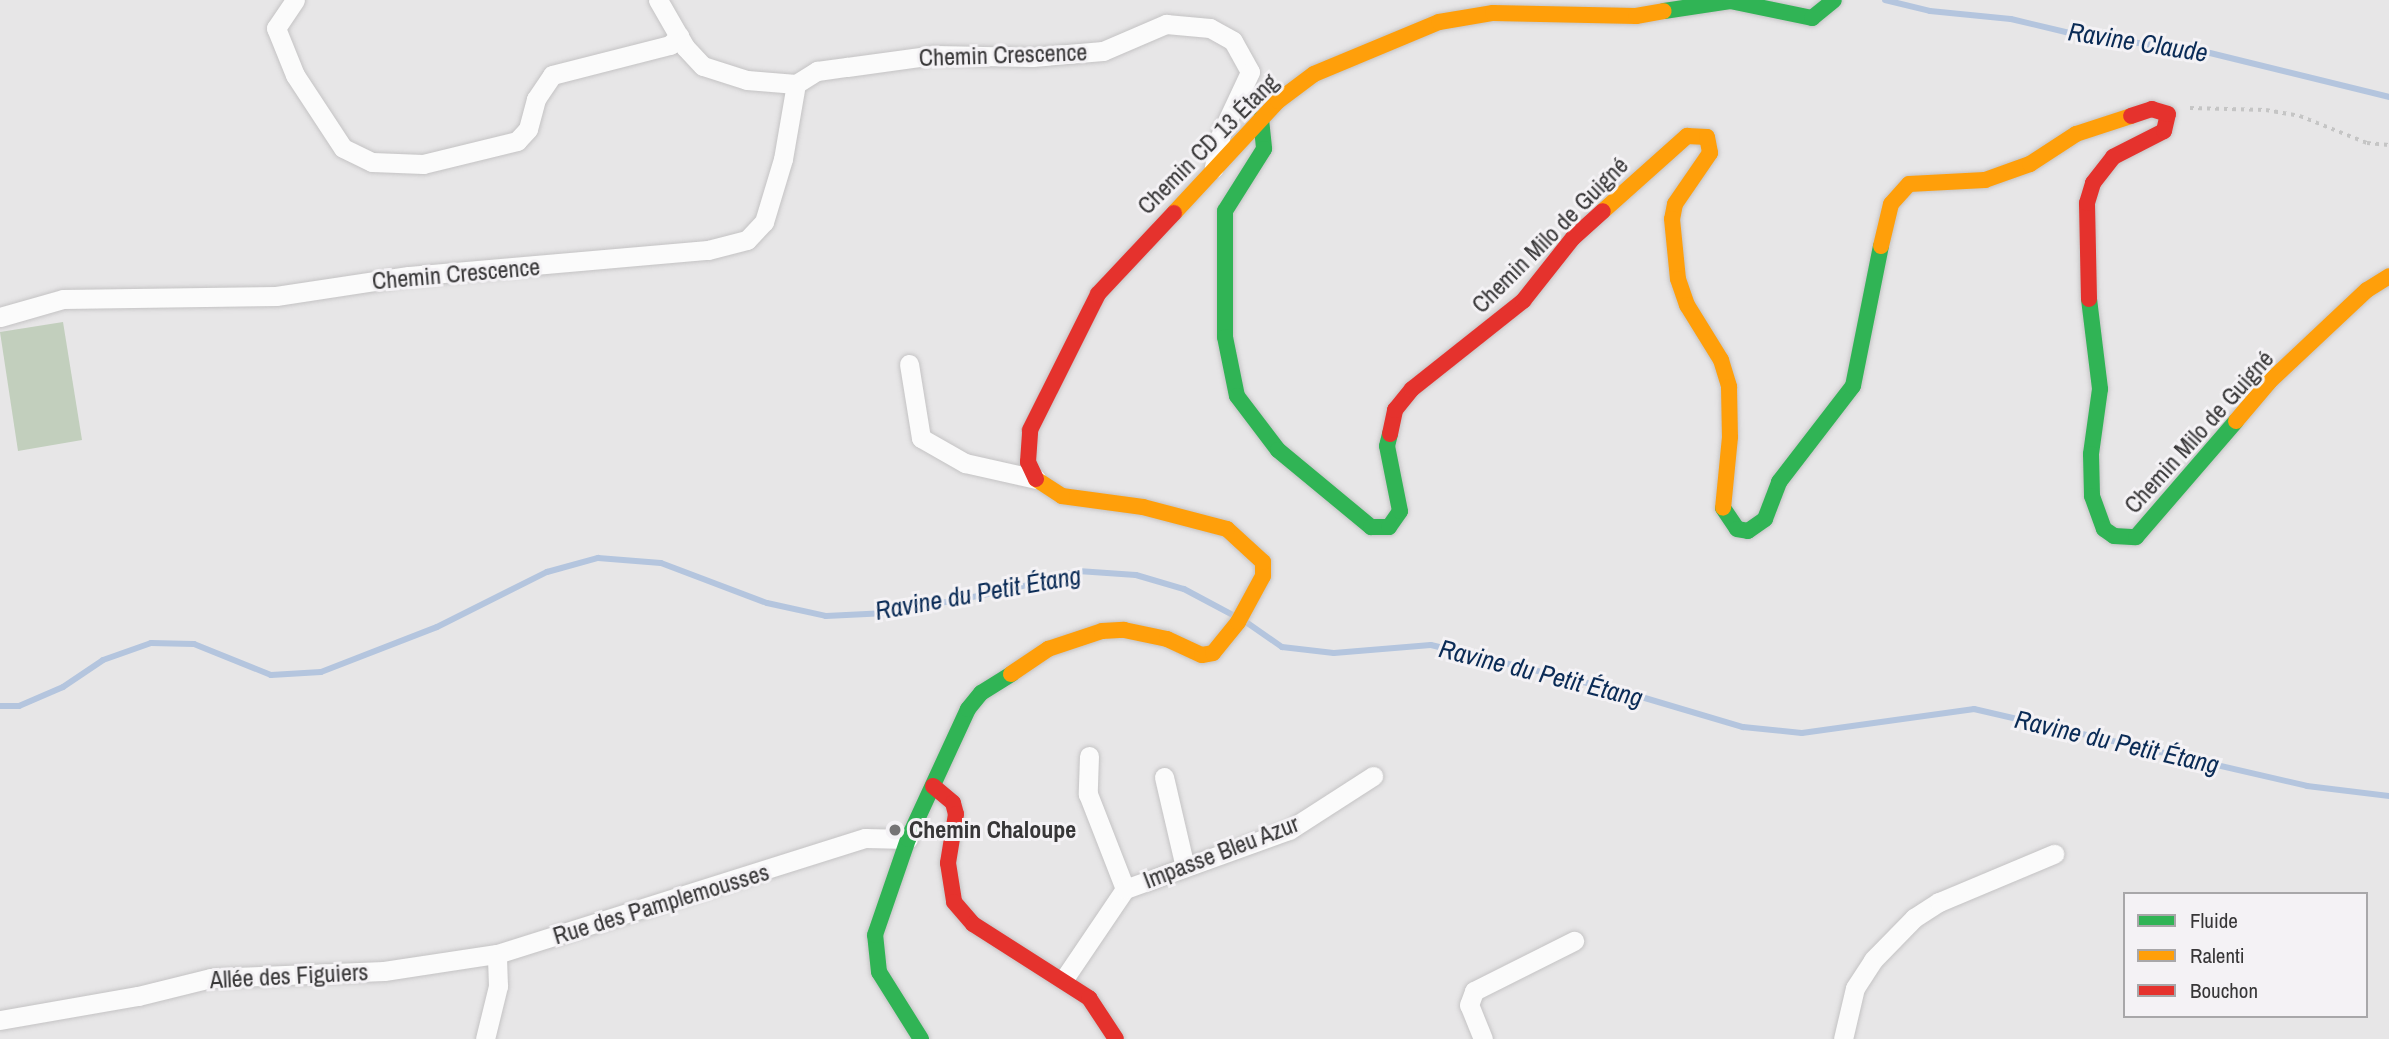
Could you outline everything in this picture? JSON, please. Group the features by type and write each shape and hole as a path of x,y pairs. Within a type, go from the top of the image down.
{"street":[{"path":"295,0 276,28 295,75 343,148 372,162 423,164 517,141 528,129 536,99 552,75 670,45 679,36"},
{"name":"Chemin Crescence","path":"659,0 679,36 703,66 747,80 796,84 817,71 847,66 935,55 1032,57 1103,51 1166,24 1210,28 1233,41 1250,72 1221,134 1213,169"},
{"name":"Chemin CD 13 Étang","path":"1036,479 1028,462 1030,430 1088,308 1261,119 1314,74 1463,16 1636,16 1730,1 1812,18 1834,1"},
{"name":"Chemin Crescence","path":"0,317 63,299 276,296 409,276 578,264 747,240 764,222 783,159 796,84"},
{"name":"Chemin Milo de Guigné","path":"1261,119 1264,149 1225,211 1225,337 1237,396 1278,450 1371,527 1389,527 1399,510 1387,446 1395,410 1412,389 1523,301 1573,237 1687,136 1707,137 1710,153 1675,204 1673,239 1678,279 1687,305 1708,333 1729,387 1732,407 1723,511 1730,523 1748,531 1765,519 1779,482 1853,386 1886,223 1899,192 1909,184 1985,180 2012,172 2076,134 2152,109 2168,114 2164,131 2126,148 2108,163 2093,183 2087,202 2085,264 2099,389 2091,453 2092,496 2104,529 2127,539 2146,528 2270,381 2367,290 2389,276"},
{"path":"909,364 921,438 965,463 1036,479 1062,496 1143,507 1227,529 1263,562 1259,589 1220,647 1202,655 1167,639 1124,630 1081,636 1048,649 981,694 960,724 908,839 889,887 875,955 892,999 920,1039"},
{"path":"1089,756 1088,794 1125,889"},
{"name":"Impasse Bleu Azur","path":"1064,979 1125,889 1289,830 1373,776"},
{"path":"1164,777 1185,867"},
{"path":"933,786 953,803 956,814 948,863 954,902 973,924 1064,979 1089,998 1116,1039"},
{"name":"Rue des Pamplemousses","path":"497,954 865,838 908,839"},
{"path":"1843,1039 1855,988 1872,960 1914,919 1939,902 2054,854"},
{"path":"1483,1039 1469,1006 1474,991 1574,941"},
{"path":"485,1039 498,986 497,954"},
{"name":"Allée des Figuiers","path":"0,1020 138,996 211,978 384,971 497,954"}],"path":[{"path":"2168,114 2199,105 2266,110 2300,116 2367,143 2389,145"}],"green space":[{"path":"63,322 82,440 18,451 0,332"}],"waterway":[{"name":"Ravine Claude","path":"1885,0 1930,11 2011,19 2078,35 2206,52 2389,97"},
{"name":"Ravine du Petit Étang","path":"0,706 19,706 63,687 103,660 151,643 194,644 271,675 321,672 437,627 547,572 598,558 661,563 767,603 826,616 887,613 1005,591 1078,571 1136,575 1184,589 1233,615"},
{"name":"Ravine du Petit Étang","path":"1246,622 1282,647 1334,653 1431,645 1628,693 1743,727 1802,733 1974,709 2307,786 2389,796"}],"traffic: fast":[{"path":"1664,11 1730,1 1812,18 1834,0"},
{"path":"1261,119 1264,149 1225,211 1225,337 1237,396 1278,450 1371,527 1389,527 1400,511 1387,446 1390,434"},
{"path":"1723,508 1737,529 1748,531 1765,519 1779,482 1853,386 1881,246"},
{"path":"2089,299 2100,389 2091,454 2092,496 2104,529 2114,536 2136,537 2236,421"},
{"path":"921,1039 879,972 875,935 908,839 968,709 981,693 1011,674"}],"traffic: slow":[{"path":"1174,213 1278,101 1314,74 1439,22 1493,13 1636,16 1664,11"},
{"path":"1881,246 1891,204 1909,184 1985,180 2030,164 2076,134 2131,116"},
{"path":"1603,211 1687,136 1707,137 1710,153 1675,204 1672,219 1678,279 1687,305 1721,360 1729,387 1730,437 1723,508"},
{"path":"2236,421 2270,381 2367,290 2389,276"},
{"path":"1011,674 1048,649 1102,631 1124,630 1167,639 1202,655 1213,653 1238,622 1263,576 1263,562 1227,529 1143,507 1062,496 1036,479"}],"traffic: jam":[{"path":"2089,299 2087,203 2093,183 2113,157 2164,131 2168,114 2152,109 2131,116"},
{"path":"1390,434 1395,410 1412,389 1523,301 1573,238 1603,211"},
{"path":"1036,479 1028,462 1030,430 1098,294 1174,213"},
{"path":"933,786 953,803 956,814 948,863 954,902 973,924 1089,998 1116,1039"}],"place":[{"name":"Chemin Chaloupe","path":"895,830"}]}
